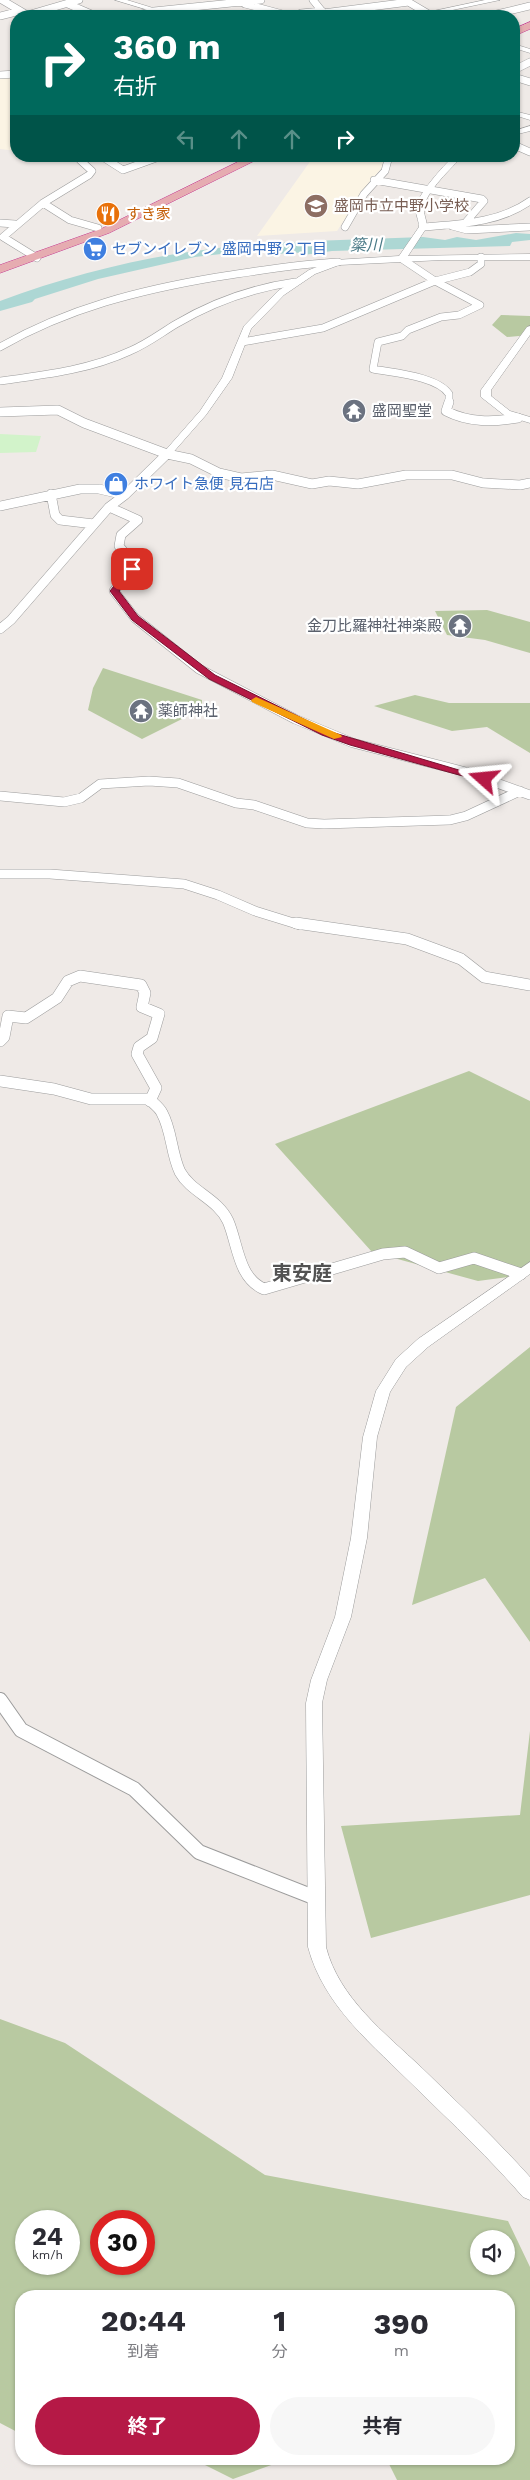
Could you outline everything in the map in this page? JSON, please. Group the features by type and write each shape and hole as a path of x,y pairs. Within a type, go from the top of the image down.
{"highway":[{"path":"0,265 34,256 98,228 235,162"},
{"path":"0,269 105,231 247,162"}],"street":[{"path":"2,0 18,10"},
{"path":"48,10 79,0"},
{"path":"119,0 151,10"},
{"path":"163,10 262,0"},
{"path":"451,10 496,0"},
{"path":"523,0 530,5"},
{"path":"348,10 407,1 421,10"},
{"path":"238,2 268,10"},
{"path":"68,4 82,10"},
{"path":"511,10 530,5"},
{"path":"34,256 3,237 15,224 88,175 92,171 82,162"},
{"path":"110,162 123,170 145,162"},
{"path":"345,227 374,180 384,171 387,162"},
{"path":"404,256 422,229 419,209 421,201 432,190 445,168 452,162"},
{"path":"374,180 482,199 484,201 466,222"},
{"path":"422,229 515,212 530,202"},
{"path":"44,203 70,220 98,228"},
{"path":"0,223 15,224"},
{"path":"448,224 455,228 467,230 530,227"},
{"path":"404,256 434,281 480,305 460,315 440,318 408,330 402,336 378,342 373,368 437,384 446,390 450,399 446,411 453,416 490,421 518,418"},
{"path":"0,347 33,329 95,302 168,286 296,264 404,256 530,257"},
{"path":"242,342 323,328 434,281 470,272 481,264 481,257"},
{"path":"0,629 17,613 109,508 167,454 203,413 227,378 251,323 296,282 312,272 338,262"},
{"path":"0,381 59,372 130,352 181,321 228,299 250,290 296,282"},
{"path":"530,329 486,390 486,397 507,413 518,418 530,420"},
{"path":"0,412 58,410 84,423 167,454 191,459 219,473 242,478 272,475 312,484 329,481 358,484 406,475 452,475 483,483 520,485 530,483"},
{"path":"0,506 80,489 99,489 125,495"},
{"path":"51,494 55,515 60,520 94,524"},
{"path":"109,508 138,520 121,535 119,546 133,562 132,569 114,591 135,618 199,669 256,700 325,733 362,746 466,772 530,794"},
{"path":"0,796 64,802 81,798 100,784 178,783 236,803 254,805 307,822 324,824 450,820 466,816 520,791"},
{"path":"0,874 59,875 184,884 218,895 255,911 304,926 407,939 444,951 461,959 484,977 530,985"},
{"path":"0,1041 4,1038 8,1016 26,1018 57,998 68,981 80,976 141,985 145,993 142,1008 159,1014 152,1038 140,1047 137,1054 156,1088 150,1100"},
{"path":"0,1081 54,1089 91,1099 150,1100 162,1112 179,1169 186,1182 213,1203 227,1219 244,1271 254,1285 264,1289 383,1254 405,1252 439,1268 474,1258 525,1271"},
{"path":"525,1271 471,1307 401,1362 383,1391 375,1413 359,1538 343,1617 319,1680 314,1703 317,1947 322,1966 337,1994 353,2008 364,2024 500,2156 530,2191"},
{"path":"0,1700 21,1730 134,1789 199,1852 316,1898"}],"shaded area":[{"path":"10,76 10,150 0,149 0,77"},
{"name":"盛岡市立中野小学校","path":"310,162 383,162 381,169 370,181 337,231 257,236"}],"green space":[{"path":"501,315 530,316 530,335 507,337 492,325"},
{"path":"0,434 41,436 36,452 0,453"},
{"path":"487,610 530,622 530,653 485,640 447,635 435,611"},
{"path":"103,668 202,700 202,709 142,739 88,710 93,688"},
{"path":"415,695 449,703 530,703 530,753 487,727 452,731 374,706"},
{"path":"469,1071 530,1101 530,1274 478,1281 372,1252 275,1144"},
{"path":"530,1347 530,1642 485,1578 412,1605 456,1407"},
{"path":"530,1731 530,1895 371,1938 341,1826 520,1815"},
{"path":"0,2019 65,2043 265,2175 508,2221 512,2230 470,2230 470,2275 515,2275 515,2236 530,2267 530,2480 397,2480 390,2465 515,2465 515,2290 15,2290 15,2431 0,2423"},
{"path":"205,2465 272,2465 233,2479"}],"water":[{"name":"簗川","path":"516,233 530,234 530,240 512,242 510,246 332,251 304,255 295,252 279,254 256,250 195,257 98,279 0,311 0,301 44,286 89,272 181,253 234,246 288,242 304,244 313,241 423,237 445,240 457,237 476,240"}],"slow traffic":[{"path":"256,700 295,720 337,737"}],"place":[{"name":"盛岡市立中野小学校","path":"316,206"},
{"name":"すき家","path":"108,214"},
{"name":"セブンイレブン 盛岡中野２丁目","path":"95,249"},
{"name":"盛岡聖堂","path":"354,411"},
{"name":"ホワイト急便 見石店","path":"116,484"},
{"name":"金刀比羅神社神楽殿","path":"460,626"},
{"name":"薬師神社","path":"141,711"}],"district":[{"name":"東安庭","path":"302,1273"}],"route":[{"path":"132,569 114,591 122,603 135,618 168,642 199,669 212,677 295,720 325,733 353,743 466,772 484,779"}]}
